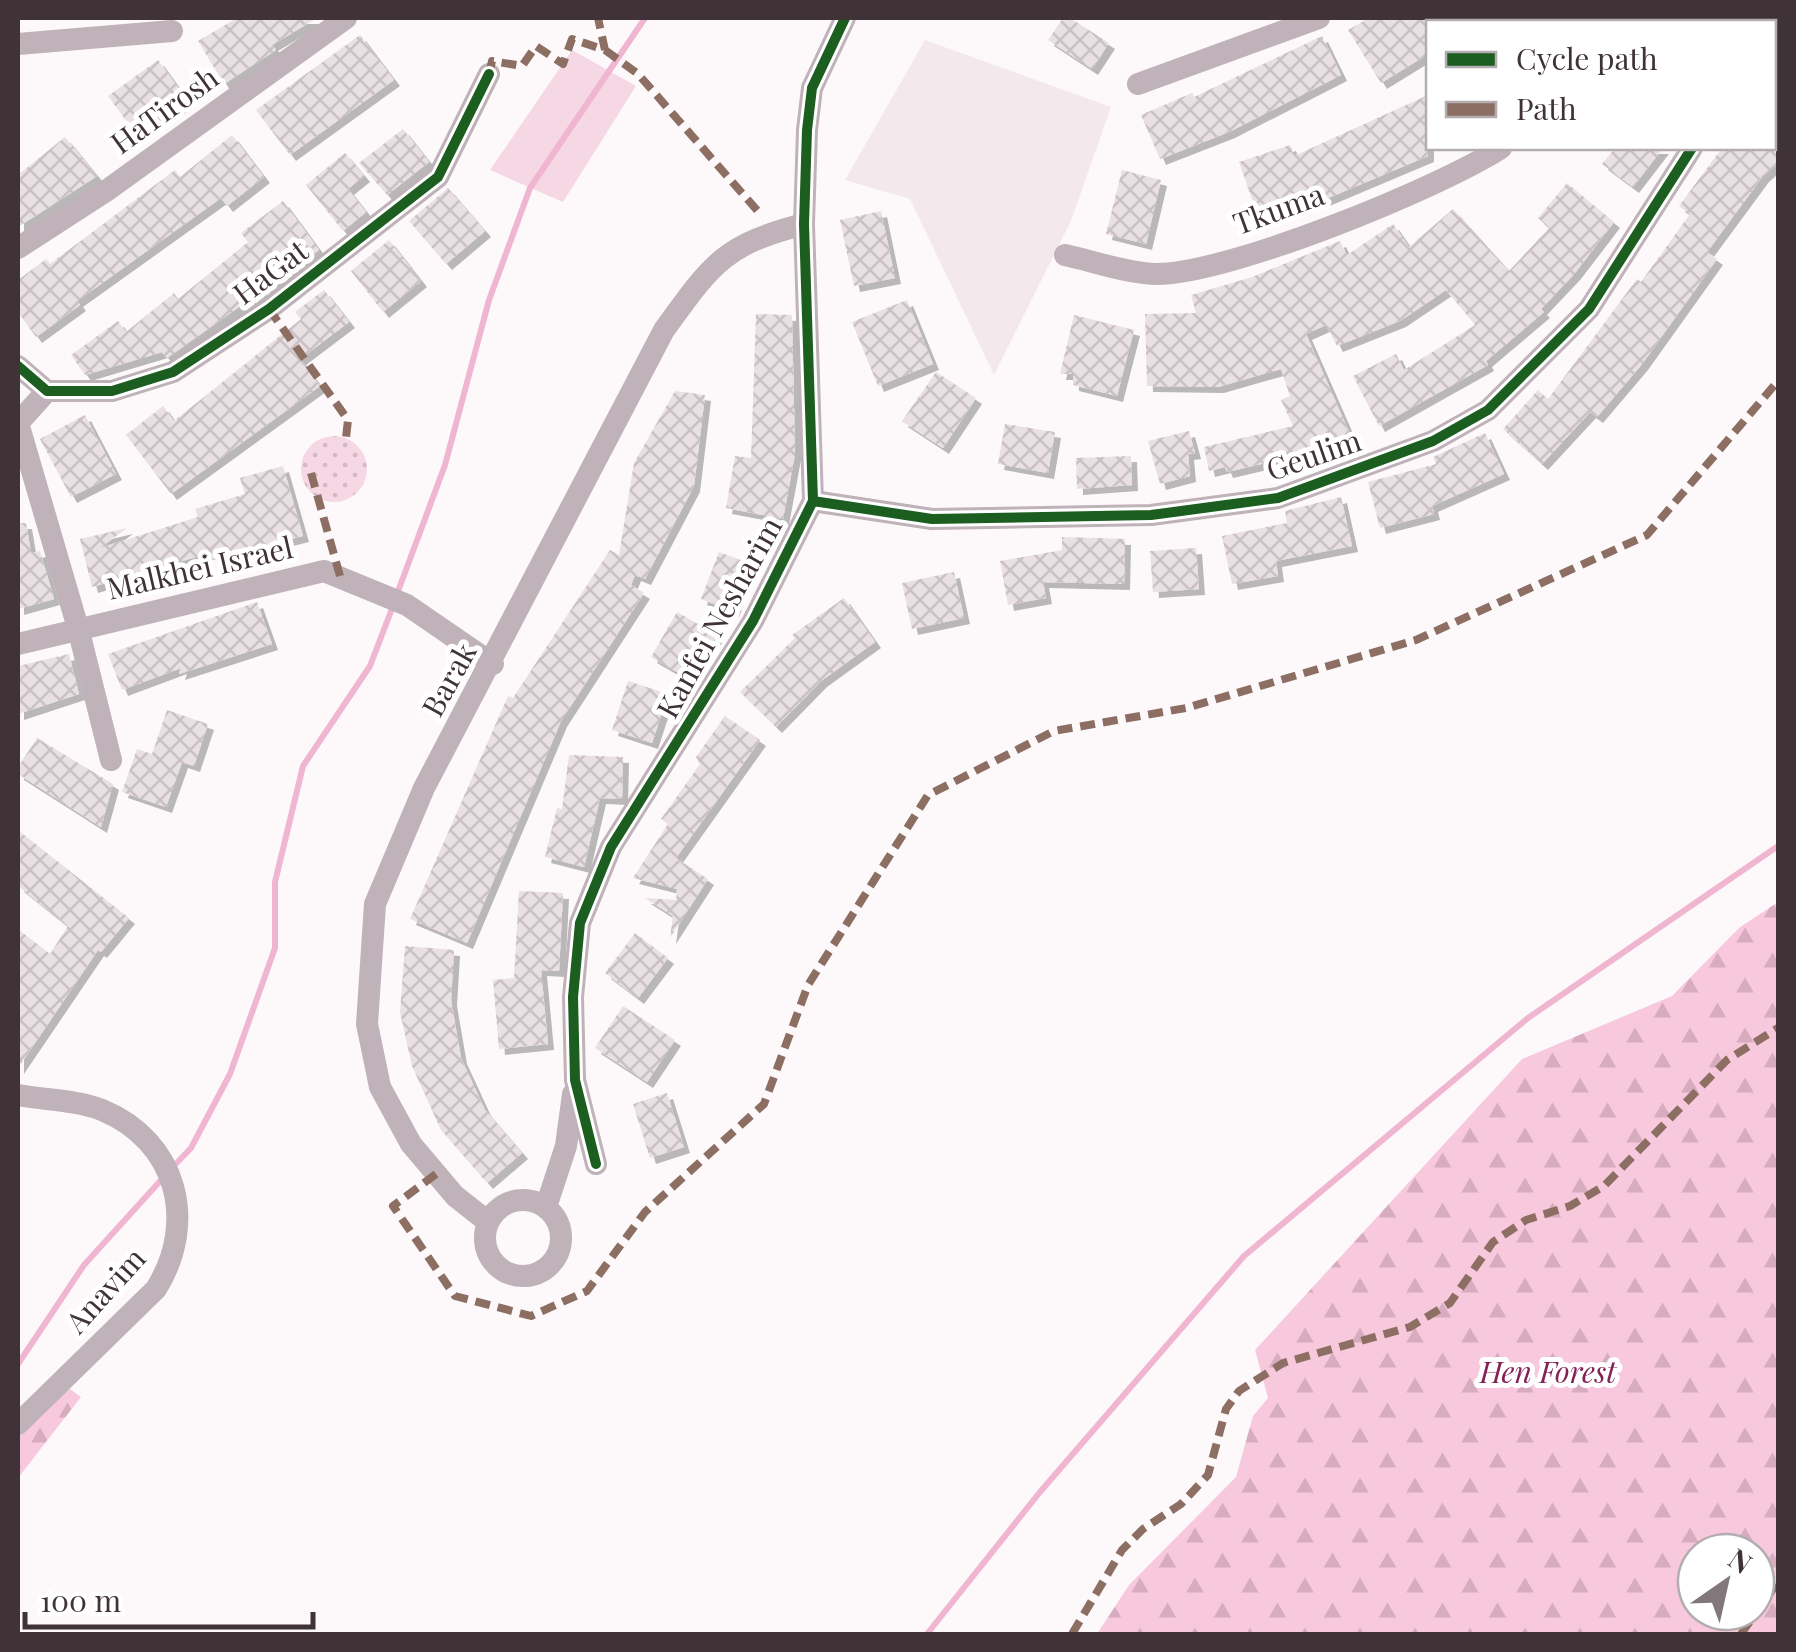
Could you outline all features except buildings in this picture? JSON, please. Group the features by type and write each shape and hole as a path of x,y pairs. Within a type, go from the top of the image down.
{"street":[{"name":"HaTirosh","path":"18,248 106,191 346,18"},
{"name":"Kanfei Nesharim","path":"596,1164 575,1080 574,998 580,923 611,846 754,621 813,501 804,224 812,88 845,18"},
{"path":"1138,84 1319,18"},
{"path":"18,44 172,31"},
{"name":"HaGat","path":"47,391 112,390 173,372 269,308 438,178 489,74"},
{"name":"Tkuma","path":"1065,256 1156,274 1236,259 1414,192 1497,150"},
{"name":"Geulim","path":"813,501 932,519 1151,515 1278,498 1434,441 1488,410 1589,309 1691,150"},
{"name":"Barak","path":"488,1222 454,1196 411,1144 380,1088 367,1024 376,904 424,788 493,664 664,330 708,270 752,238 804,224"},
{"path":"18,366 47,391 18,423 78,628 111,760"},
{"name":"Malkhei Israel","path":"18,644 324,571 407,605 493,664"},
{"path":"546,1208 566,1146 575,1080"},
{"name":"Anavim","path":"18,1096 96,1108 128,1122 162,1159 174,1184 179,1211 171,1265 156,1289 18,1424"},
{"path":"514,1201 546,1208 555,1217 561,1242 550,1265 526,1276 502,1269 486,1248 488,1222 514,1201"}],"shaded area":[{"path":"925,40 1111,107 1071,221 994,375 910,199 845,180"},
{"path":"572,50 636,86 563,202 490,170"},
{"path":"334,436 358,445 367,469 358,493 334,502 310,493 301,469 310,445"}],"green space":[{"name":"Hen Forest","path":"1778,902 1778,1634 1097,1634 1129,1585 1236,1477 1253,1416 1268,1398 1255,1350 1522,1059 1672,996 1739,928"},
{"path":"70,1389 81,1397 18,1478 18,1408"}],"waterway":[{"path":"397,594 445,465 489,300 530,188 645,18"},
{"path":"170,1170 191,1148 230,1074 275,948 275,882 303,766 370,666 393,606"},
{"path":"927,1634 1040,1492 1244,1256 1528,1018 1778,846"},
{"path":"18,1364 84,1265 162,1179"}],"marked path":[{"path":"489,74 492,61 522,66 536,46 563,64 572,39 605,50 598,18"},
{"path":"605,50 638,74 762,216"},
{"path":"269,309 348,420 346,438"},
{"path":"436,1174 393,1206 455,1296 531,1316 587,1291 645,1212 764,1104 808,985 928,795 1054,731 1186,708 1416,640 1647,535 1778,381"},
{"path":"311,473 340,576"},
{"path":"1072,1634 1122,1550 1143,1529 1181,1504 1208,1475 1226,1409 1239,1391 1283,1363 1410,1327 1450,1303 1493,1242 1526,1220 1570,1206 1604,1186 1727,1060 1778,1028"},
{"path":"1741,1634 1778,1582"}],"cycle path":[{"path":"596,1164 575,1080 573,997 580,923 611,847 753,621 813,501 804,224 807,130 812,88 845,18"},
{"path":"18,366 47,391 112,391 173,372 269,309 438,177 489,74"},
{"path":"813,501 932,519 1151,515 1278,498 1433,441 1488,410 1589,309 1691,150"}]}
